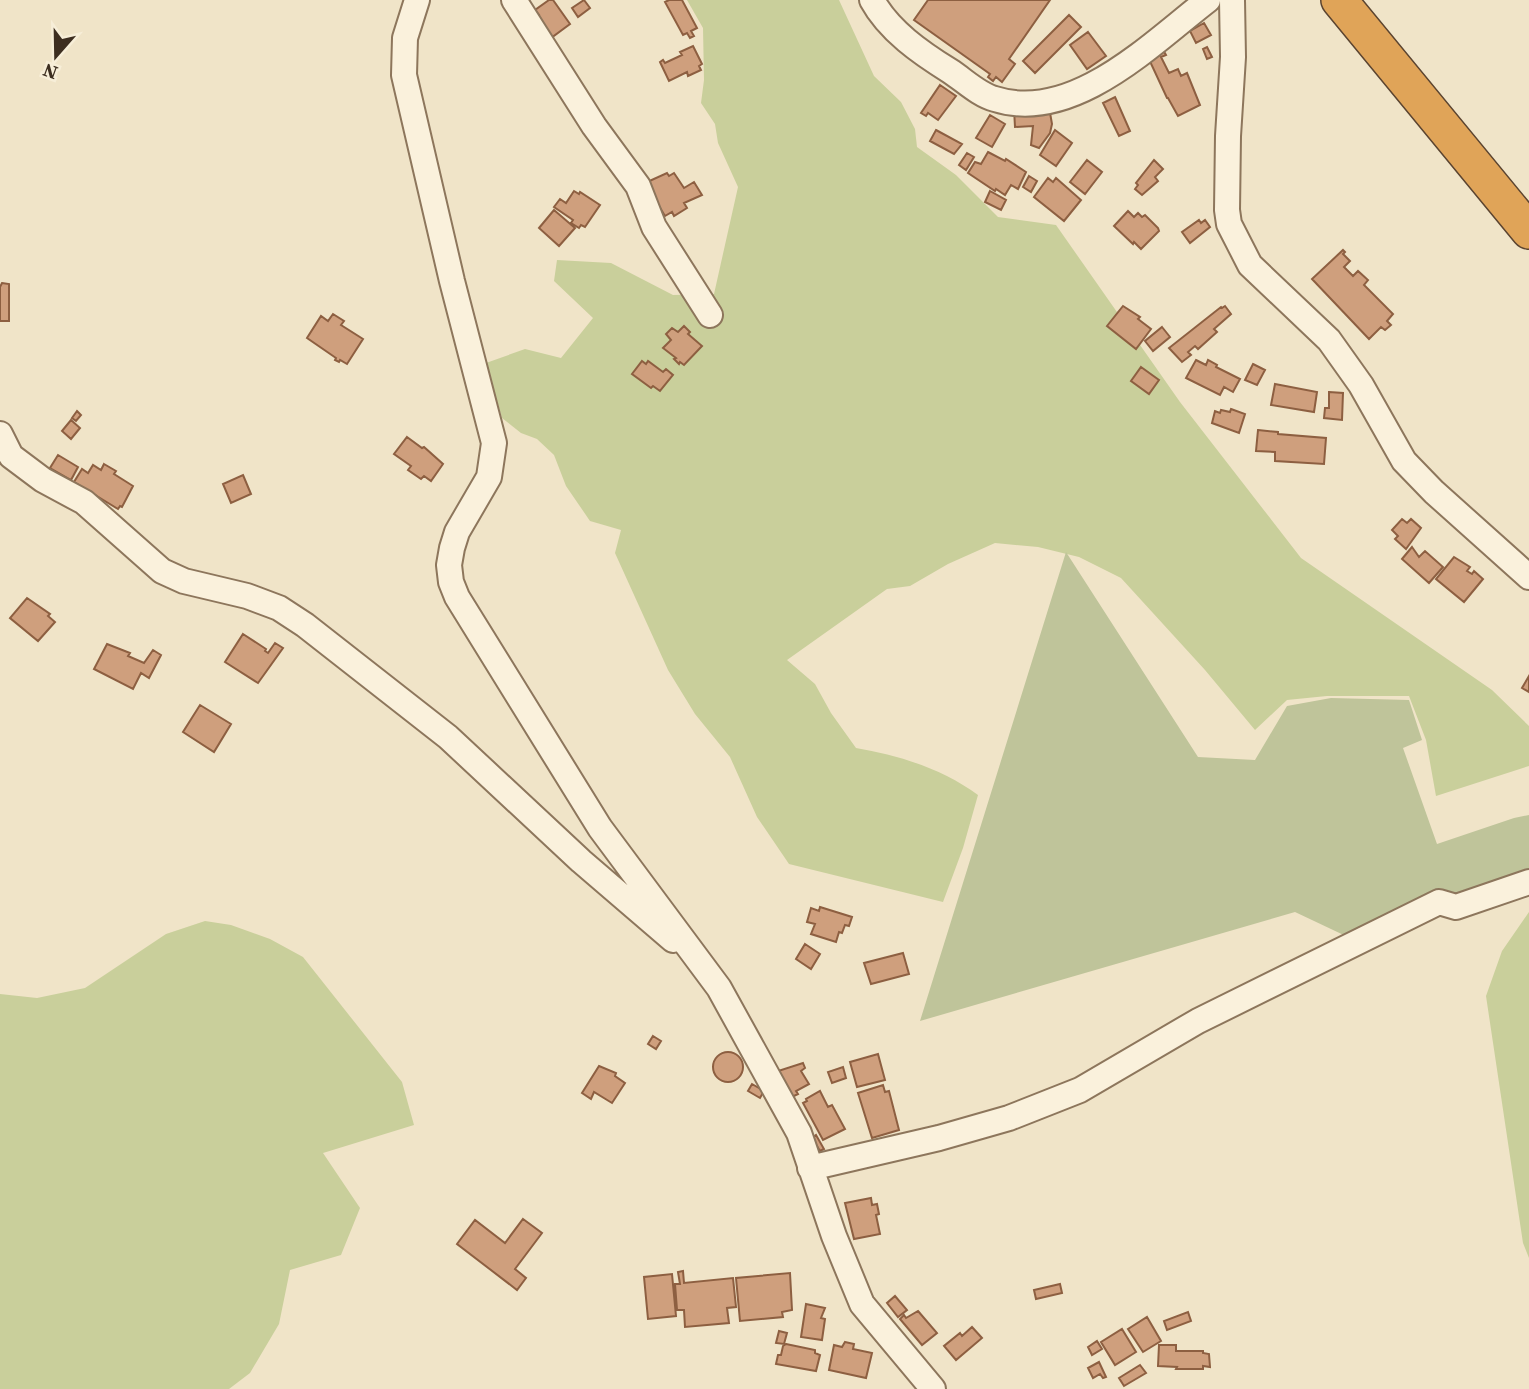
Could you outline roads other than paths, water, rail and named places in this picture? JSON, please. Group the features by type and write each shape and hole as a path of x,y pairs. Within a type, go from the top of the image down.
{"highway":[{"path":"1339,0 1529,231"}],"street":[{"path":"417,0 405,38 404,75 455,293 494,443 489,477 455,540 449,565 451,582 457,597 600,828 719,988 799,1133 834,1236 862,1304 933,1389"},
{"path":"514,0 594,126 638,186 654,227 710,315"},
{"path":"872,0 900,34 922,54 993,99 1019,104 1049,101 1088,89 1121,68 1208,0"},
{"path":"1232,0 1233,57 1227,210 1229,224 1250,265 1329,340 1362,386 1404,461 1434,492 1529,576"},
{"path":"0,434 11,456 43,480 84,502 162,571 184,581 247,596 279,608 304,625 448,737 650,923 698,960"},
{"path":"810,1168 939,1138 1009,1118 1080,1090 1198,1021 1438,902 1456,907 1529,881"}]}
